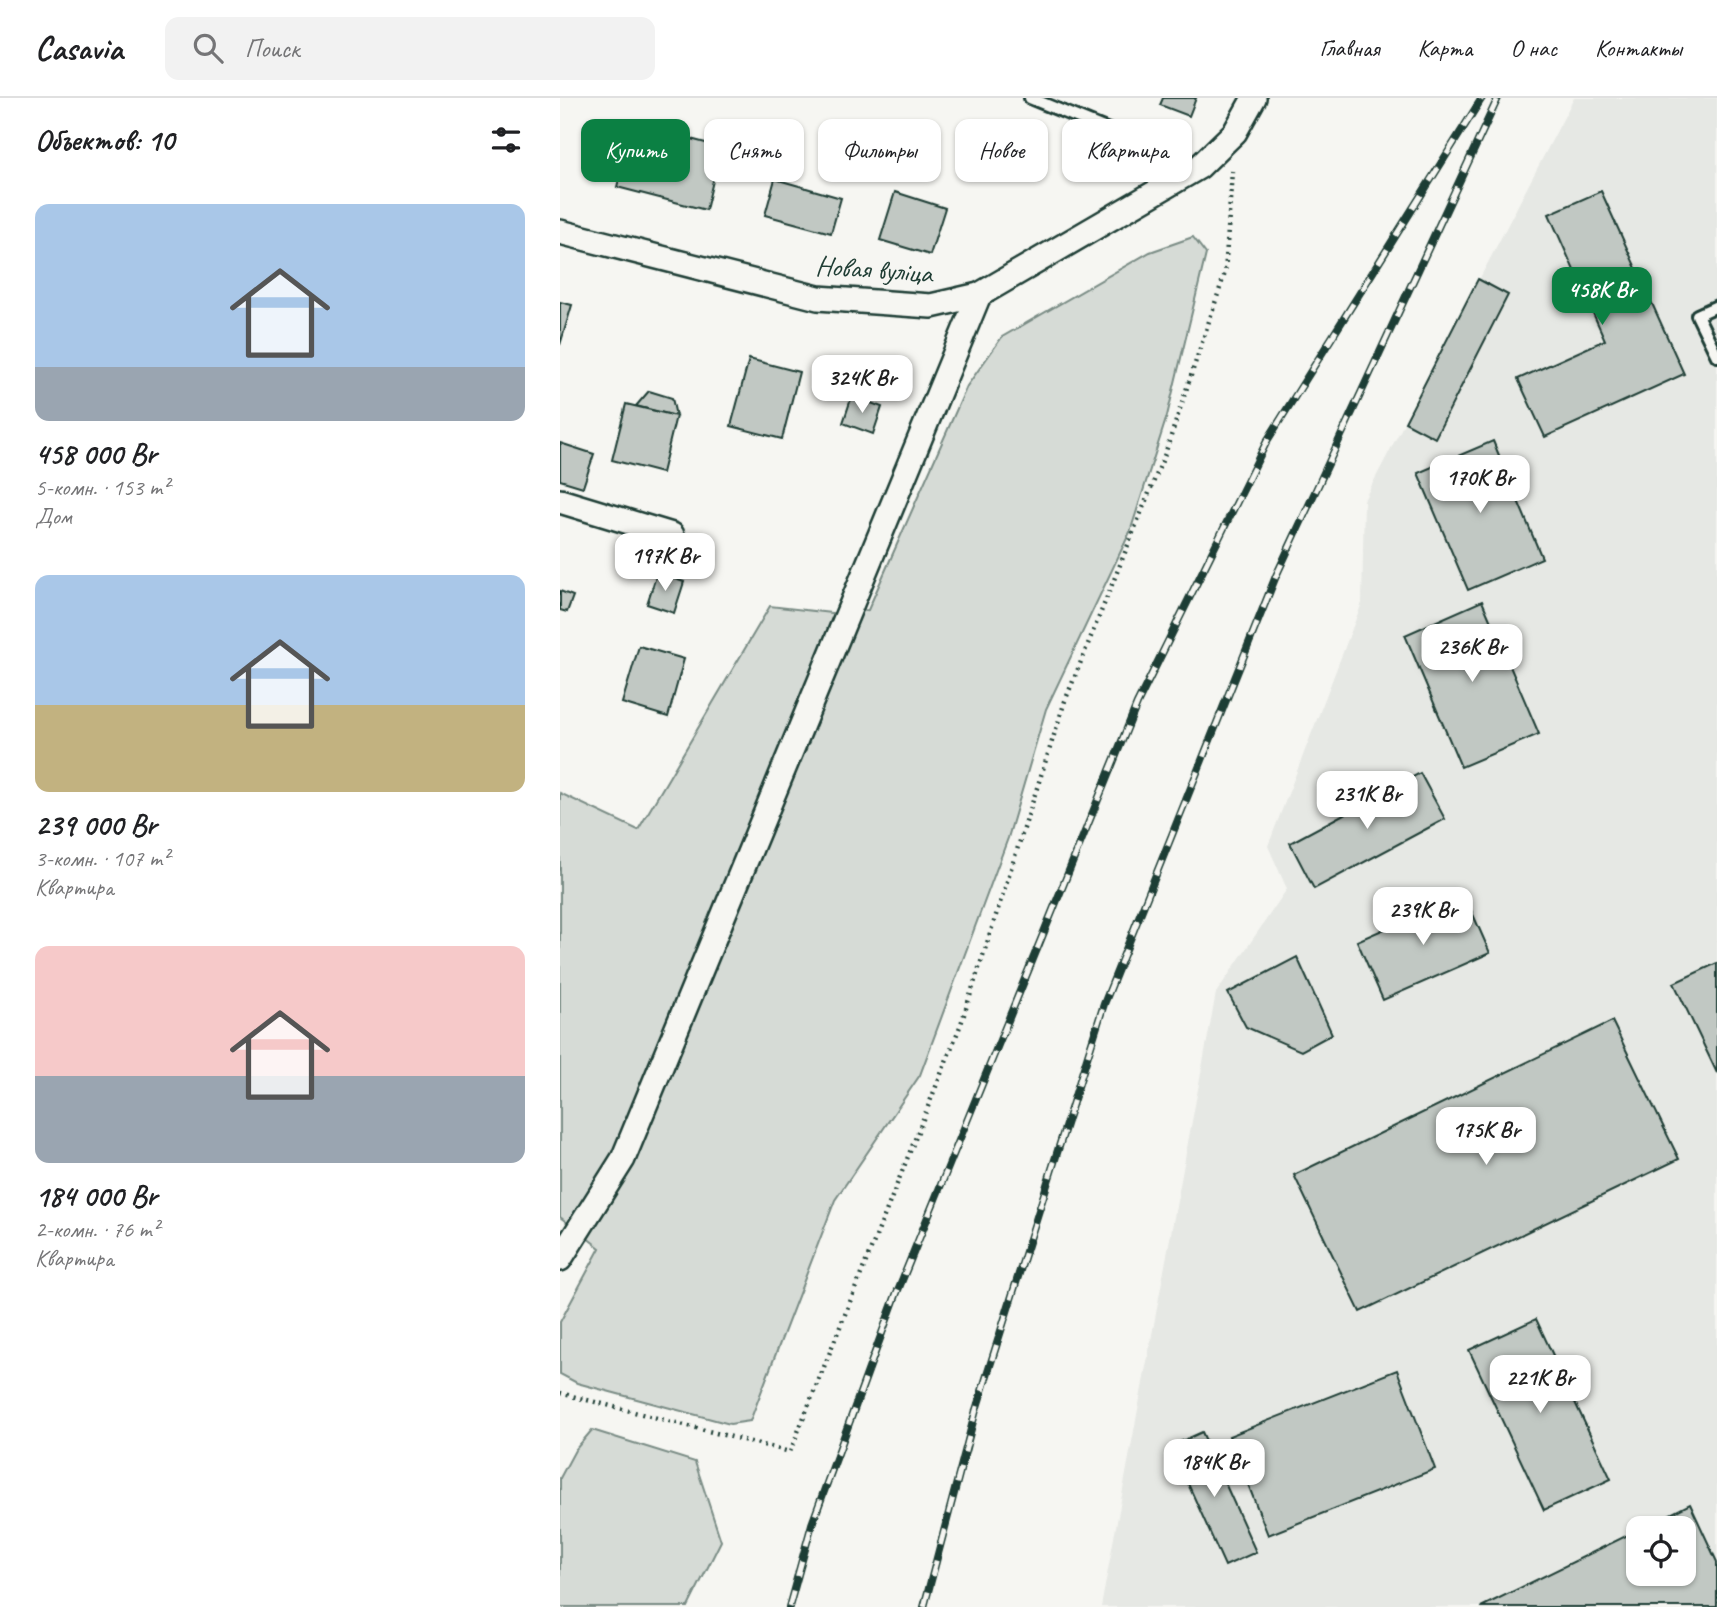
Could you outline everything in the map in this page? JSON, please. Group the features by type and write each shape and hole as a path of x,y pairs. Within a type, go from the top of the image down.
{"street":[{"name":"Новая вуліца","path":"560,232 818,298 931,306 979,295 1199,167 1235,132 1254,98"},
{"path":"560,1259 622,1159 979,295"},
{"path":"560,502 672,535"}],"lane":[{"path":"1030,98 1199,167"},
{"path":"1717,306 1697,316 1717,356"}],"path":[{"path":"560,1393 790,1452 961,1024 1065,701 1170,438 1225,273 1235,132"}],"shaded area":[{"path":"1574,98 1717,98 1717,1607 1101,1607 1216,993 1287,889 1268,846 1362,603 1364,500"},
{"path":"1193,237 1206,254 1167,416 1130,532 1046,709 1008,838 920,1075 835,1200 750,1421 730,1424 577,1383 560,1374 560,1322 600,1248 560,1217 560,793 638,830 770,606 840,614 868,610 967,386 1002,337 1150,252"},
{"path":"592,1430 695,1462 721,1541 688,1607 560,1607 560,1478 575,1450"}],"building":[{"path":"1163,98 1196,98 1189,116 1160,105"},
{"path":"690,139 704,143 704,182 713,182 706,210 617,187 618,182 690,182"},
{"path":"774,182 785,182 841,198 831,233 765,215"},
{"path":"1601,191 1684,374 1545,437 1518,379 1605,340 1549,214"},
{"path":"895,192 945,208 930,255 880,240"},
{"path":"1478,279 1508,295 1435,438 1405,422"},
{"path":"560,302 572,305 560,345"},
{"path":"749,359 799,372 782,439 731,426"},
{"path":"649,391 672,398 676,416 636,406"},
{"path":"852,396 882,407 873,434 843,423"},
{"path":"626,404 676,416 662,473 612,460"},
{"path":"1493,441 1542,558 1468,590 1418,473"},
{"path":"560,443 594,454 583,487 560,480"},
{"path":"657,573 684,582 674,613 647,604"},
{"path":"560,591 573,596 567,612 560,610"},
{"path":"1482,601 1539,734 1461,767 1405,635"},
{"path":"639,646 684,659 668,717 622,703"},
{"path":"1420,773 1445,819 1314,889 1290,843"},
{"path":"1464,894 1490,953 1383,1000 1357,941"},
{"path":"1297,957 1332,1034 1301,1051 1246,1027 1228,993"},
{"path":"1717,963 1717,1073 1674,983"},
{"path":"1612,1021 1679,1159 1360,1312 1294,1175"},
{"path":"1536,1319 1611,1479 1544,1510 1469,1350"},
{"path":"1397,1370 1435,1469 1268,1535 1229,1436"},
{"path":"1202,1432 1256,1552 1225,1566 1171,1446"},
{"path":"1690,1504 1696,1516 1666,1516"},
{"path":"1696,1517 1717,1562 1717,1607 1481,1607 1626,1536 1626,1586 1696,1586"}],"railway":[{"path":"789,1607 812,1524 896,1295 1137,704 1267,441 1482,98"},
{"path":"924,1607 976,1410 1104,1004 1276,576 1498,98"}]}
